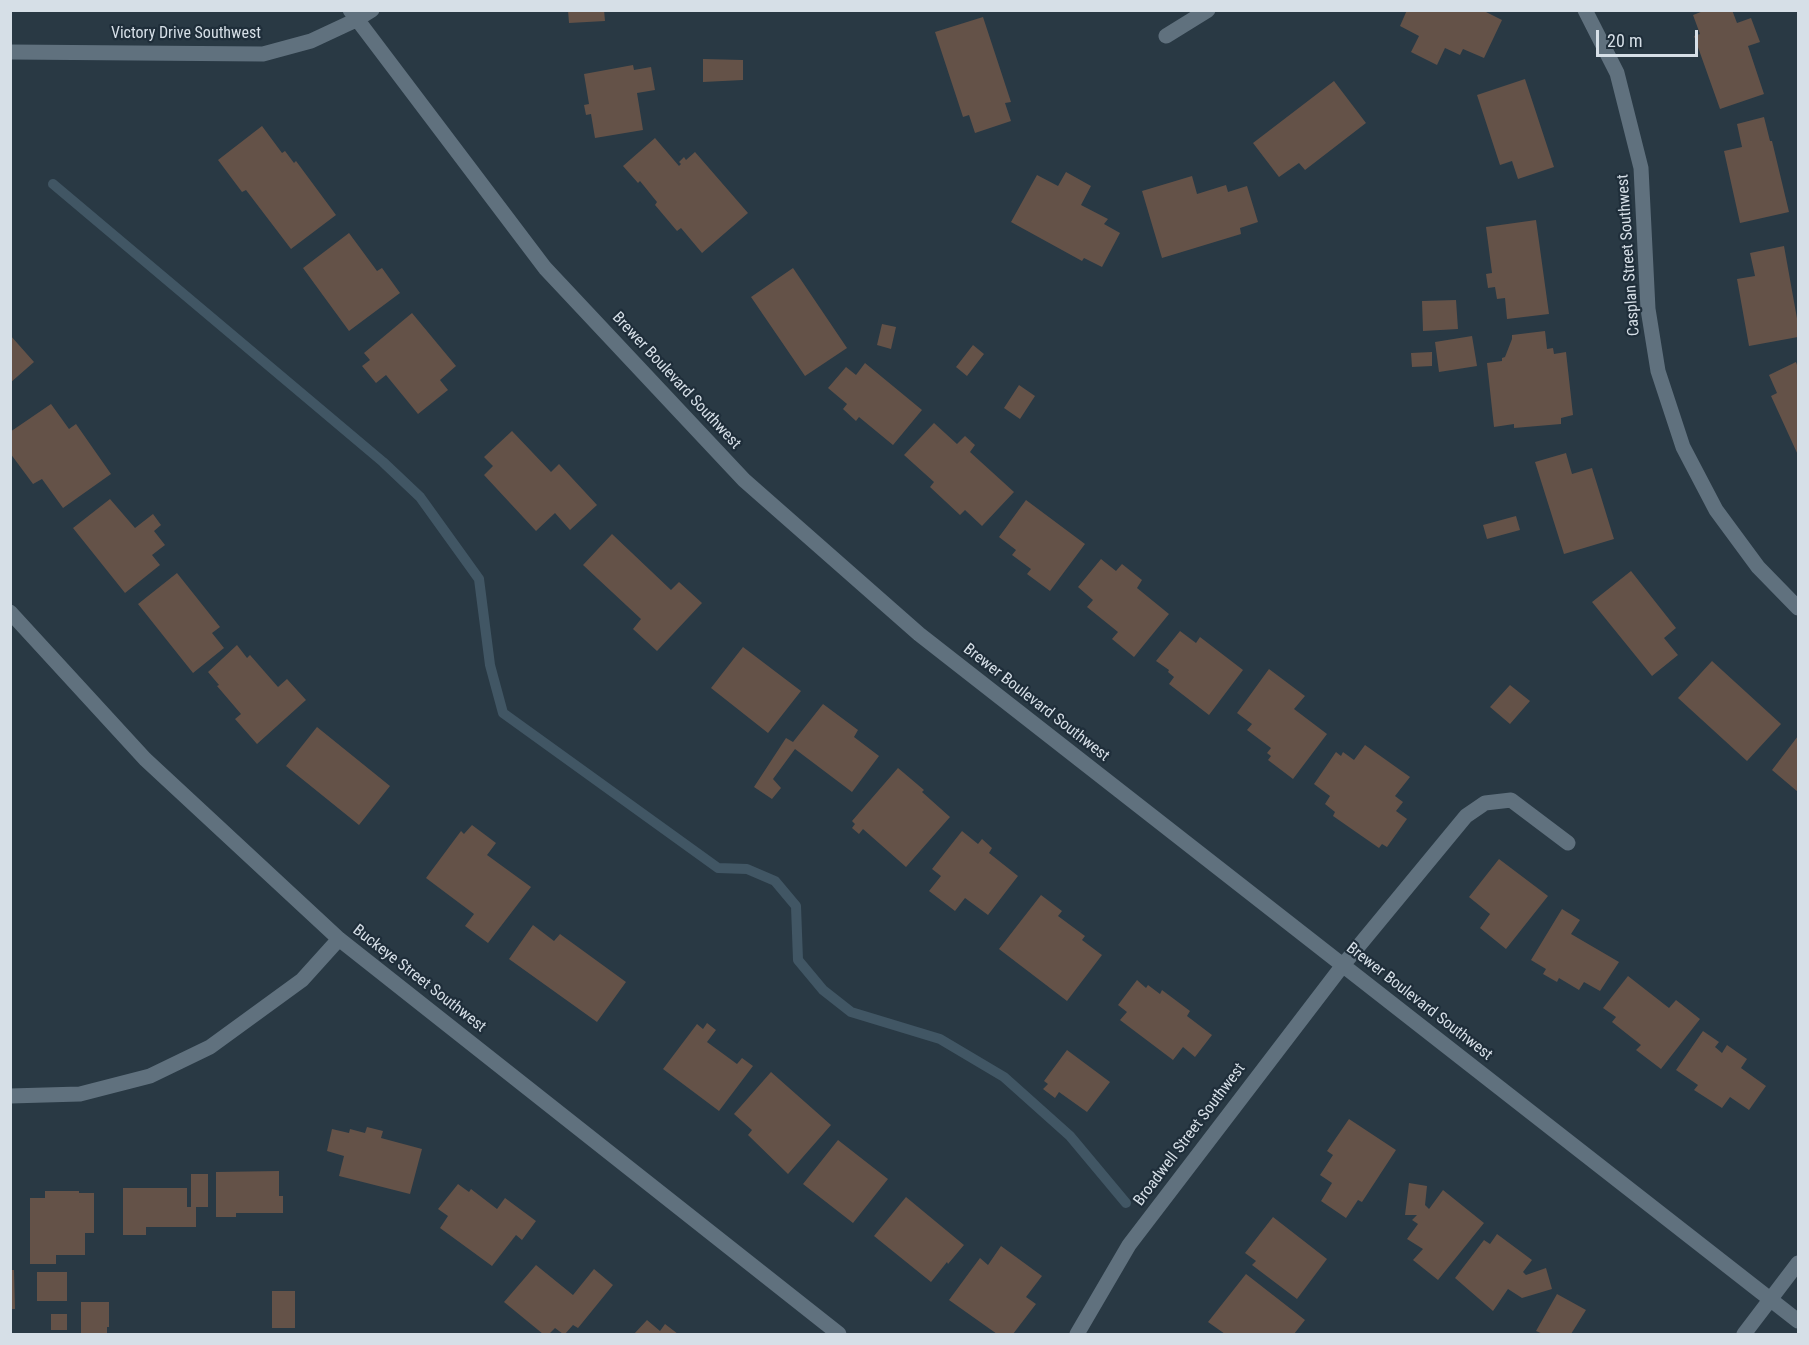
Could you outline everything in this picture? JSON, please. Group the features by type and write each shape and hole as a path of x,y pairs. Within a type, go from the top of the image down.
{"street":[{"name":"Victory Drive Southwest","path":"10,52 263,54 311,41 353,15 372,10"},
{"path":"1166,36 1208,10"},
{"name":"Casplan Street Southwest","path":"1585,10 1617,73 1641,168 1648,309 1658,371 1683,447 1716,510 1758,567 1798,608"},
{"name":"Brewer Boulevard Southwest","path":"353,15 545,268 744,480 919,634 1798,1321"},
{"name":"Buckeye Street Southwest","path":"10,612 145,759 339,939 839,1335"},
{"name":"Broadwell Street Southwest","path":"1077,1335 1129,1245 1342,965 1466,816 1485,803 1511,800 1568,843"},
{"path":"10,1096 80,1094 150,1076 210,1047 302,980 339,939"},
{"path":"1744,1335 1798,1263"}],"building":[{"path":"568,10 604,10 605,21 569,23"},
{"path":"1407,10 1482,10 1502,20 1484,58 1463,49 1460,55 1445,48 1437,65 1411,52 1419,36 1400,26"},
{"path":"1706,10 1732,10 1737,23 1751,18 1760,42 1748,46 1764,94 1720,109 1694,36 1700,34 1693,15"},
{"path":"983,17 1011,102 1005,103 1011,121 975,133 969,115 963,117 935,32"},
{"path":"703,59 743,60 743,80 703,82"},
{"path":"633,65 634,70 651,67 655,90 637,93 643,130 595,138 591,114 586,115 584,105 589,104 584,74"},
{"path":"1525,79 1554,167 1518,179 1512,161 1500,165 1477,95"},
{"path":"1334,81 1366,123 1305,170 1299,163 1279,177 1253,143"},
{"path":"1764,117 1789,212 1740,223 1724,151 1742,147 1737,124"},
{"path":"262,126 282,153 285,151 294,163 296,161 336,215 291,249 246,190 242,192 218,160"},
{"path":"655,138 679,166 681,164 679,162 684,157 686,160 695,152 748,213 702,253 681,228 677,231 655,205 657,202 640,181 638,183 623,166"},
{"path":"1066,172 1091,186 1081,205 1108,219 1104,224 1120,233 1102,267 1084,258 1082,261 1011,222 1037,175 1058,186"},
{"path":"1192,176 1197,194 1226,185 1228,192 1247,186 1258,222 1240,228 1241,234 1162,258 1142,191"},
{"path":"1536,220 1549,314 1507,319 1505,298 1497,299 1495,287 1488,288 1486,274 1492,273 1486,227"},
{"path":"349,233 377,271 382,268 400,293 349,331 303,268"},
{"path":"1784,246 1798,324 1798,337 1749,346 1737,279 1755,276 1750,253"},
{"path":"793,268 847,348 805,376 751,297"},
{"path":"1456,300 1458,329 1423,331 1422,301"},
{"path":"412,313 456,366 440,380 448,390 418,414 386,375 376,383 362,366 370,360 364,353"},
{"path":"882,324 896,327 891,349 877,345"},
{"path":"1545,331 1547,349 1553,348 1554,354 1566,352 1573,415 1561,418 1561,424 1514,428 1514,424 1494,427 1487,363 1502,361 1512,335"},
{"path":"10,335 34,362 10,383"},
{"path":"1472,336 1477,366 1439,372 1435,342"},
{"path":"973,345 984,354 967,376 956,367"},
{"path":"1432,352 1432,366 1412,367 1411,353"},
{"path":"1796,362 1798,368 1798,455 1771,396 1777,393 1769,375"},
{"path":"865,363 922,410 893,445 859,417 856,421 843,409 847,404 828,388 846,367 856,375"},
{"path":"1019,385 1035,396 1020,419 1004,408"},
{"path":"51,404 69,429 76,424 111,474 63,508 42,479 33,484 10,453 10,432"},
{"path":"934,423 957,444 965,436 975,445 970,452 1014,492 982,526 965,510 960,515 930,487 934,482 904,455"},
{"path":"512,431 551,472 559,464 597,505 570,530 555,513 536,531 484,475 493,466 484,457"},
{"path":"1566,453 1572,474 1592,468 1614,539 1564,554 1535,462"},
{"path":"110,499 135,528 153,514 161,525 154,531 165,545 152,555 160,565 125,593 73,528"},
{"path":"1026,500 1085,544 1050,591 1027,574 1031,569 1012,555 1016,550 999,537"},
{"path":"1516,516 1520,530 1487,539 1483,525"},
{"path":"612,534 671,590 679,582 702,603 657,651 633,629 641,619 583,565"},
{"path":"1101,559 1116,571 1122,564 1142,580 1137,588 1169,614 1134,657 1112,639 1118,632 1087,607 1093,600 1078,587"},
{"path":"1631,571 1676,628 1664,638 1678,655 1652,676 1592,602"},
{"path":"177,573 220,627 212,633 224,648 193,673 138,604"},
{"path":"1180,631 1196,643 1200,637 1243,670 1209,715 1169,684 1174,677 1168,672 1169,670 1156,661"},
{"path":"237,645 247,658 250,655 278,687 287,679 306,700 257,744 235,719 241,714 208,672"},
{"path":"743,647 801,691 768,733 711,688"},
{"path":"1712,661 1781,724 1747,761 1678,698"},
{"path":"1269,669 1305,696 1294,709 1327,734 1293,779 1268,760 1271,756 1267,753 1271,748 1247,730 1252,724 1237,713"},
{"path":"1510,685 1530,701 1510,724 1490,707"},
{"path":"823,704 858,730 854,737 879,756 852,792 795,749 773,779 781,788 772,799 754,787 786,738 793,742"},
{"path":"317,727 390,786 359,825 286,766"},
{"path":"1798,736 1798,792 1772,770"},
{"path":"1365,745 1410,777 1395,796 1403,802 1396,811 1407,819 1387,847 1382,844 1379,848 1333,816 1335,812 1325,804 1330,796 1314,784 1336,752 1341,756 1343,752 1354,760"},
{"path":"898,768 924,790 922,792 950,817 906,867 863,829 859,834 852,828 855,824 852,821"},
{"path":"472,825 496,843 487,855 531,887 488,943 465,926 474,914 426,878 461,831 464,834"},
{"path":"962,831 978,844 982,839 992,848 989,853 1018,876 988,915 965,898 955,911 929,891 941,876 932,869"},
{"path":"1499,859 1548,896 1506,949 1480,928 1490,914 1469,897"},
{"path":"1041,895 1062,911 1058,916 1085,936 1082,940 1102,955 1067,1001 999,949"},
{"path":"1562,909 1580,920 1571,934 1619,962 1600,991 1584,982 1579,990 1559,978 1557,982 1543,974 1546,969 1531,960"},
{"path":"533,925 554,941 560,934 626,982 597,1022 509,959"},
{"path":"1628,976 1669,1008 1676,1000 1700,1019 1661,1069 1636,1050 1641,1045 1612,1022 1616,1017 1603,1008"},
{"path":"1137,980 1146,988 1148,985 1160,994 1162,990 1190,1011 1187,1016 1212,1035 1195,1057 1183,1047 1173,1060 1120,1020 1127,1012 1118,1005"},
{"path":"707,1023 716,1030 707,1042 737,1064 742,1058 753,1066 719,1111 663,1069 697,1024 703,1029"},
{"path":"1703,1031 1719,1042 1715,1047 1722,1053 1727,1045 1747,1059 1741,1068 1766,1086 1749,1110 1730,1097 1722,1108 1694,1090 1698,1085 1676,1070"},
{"path":"1067,1050 1110,1082 1087,1112 1059,1092 1055,1098 1043,1089 1048,1084 1044,1081"},
{"path":"771,1072 831,1125 788,1174 748,1135 752,1130 734,1114"},
{"path":"1349,1119 1396,1150 1362,1202 1358,1200 1346,1218 1321,1201 1332,1183 1320,1175 1333,1155 1327,1151"},
{"path":"367,1127 383,1131 381,1138 422,1149 410,1194 339,1176 344,1156 327,1151 332,1129 349,1133 350,1129 365,1133"},
{"path":"838,1140 888,1179 853,1223 803,1184"},
{"path":"279,1171 279,1196 283,1196 283,1213 236,1213 236,1217 216,1217 216,1172"},
{"path":"191,1174 208,1174 208,1207 196,1207 196,1227 146,1227 146,1235 123,1235 123,1188 187,1188 187,1207 191,1207"},
{"path":"1409,1183 1427,1186 1425,1205 1429,1209 1443,1190 1484,1223 1438,1280 1413,1260 1423,1249 1407,1239 1418,1224 1412,1220 1417,1215 1405,1215"},
{"path":"458,1184 469,1192 471,1189 497,1209 505,1198 536,1221 522,1240 516,1235 492,1266 440,1228 448,1216 438,1209"},
{"path":"45,1191 94,1193 94,1233 85,1233 85,1255 56,1255 56,1264 30,1264 30,1198 45,1198"},
{"path":"906,1197 964,1245 931,1282 874,1236"},
{"path":"1273,1217 1327,1259 1297,1299 1252,1265 1256,1261 1245,1253"},
{"path":"1497,1234 1532,1260 1523,1272 1526,1275 1546,1268 1552,1289 1522,1298 1508,1289 1493,1311 1455,1278 1484,1240 1490,1244"},
{"path":"1001,1246 1042,1276 1026,1297 1036,1304 1013,1334 997,1334 949,1300 980,1258 988,1265"},
{"path":"536,1265 573,1295 594,1269 613,1285 578,1328 573,1325 563,1334 555,1328 549,1334 543,1334 504,1302"},
{"path":"10,1270 14,1270 15,1309 10,1309"},
{"path":"37,1272 67,1272 67,1301 37,1301"},
{"path":"1246,1274 1305,1320 1294,1334 1225,1334 1208,1322"},
{"path":"272,1291 295,1291 295,1328 272,1328"},
{"path":"1557,1294 1586,1310 1571,1334 1543,1334 1536,1331"},
{"path":"81,1302 109,1302 107,1334 81,1334"},
{"path":"51,1314 67,1314 67,1330 51,1330"},
{"path":"647,1320 660,1331 665,1324 678,1334 634,1334"}],"waterway":[{"path":"53,184 383,462 420,497 479,579 490,665 503,713 718,868 747,869 775,881 796,906 798,960 823,990 851,1012 940,1039 1004,1077 1070,1136 1126,1203"}]}
